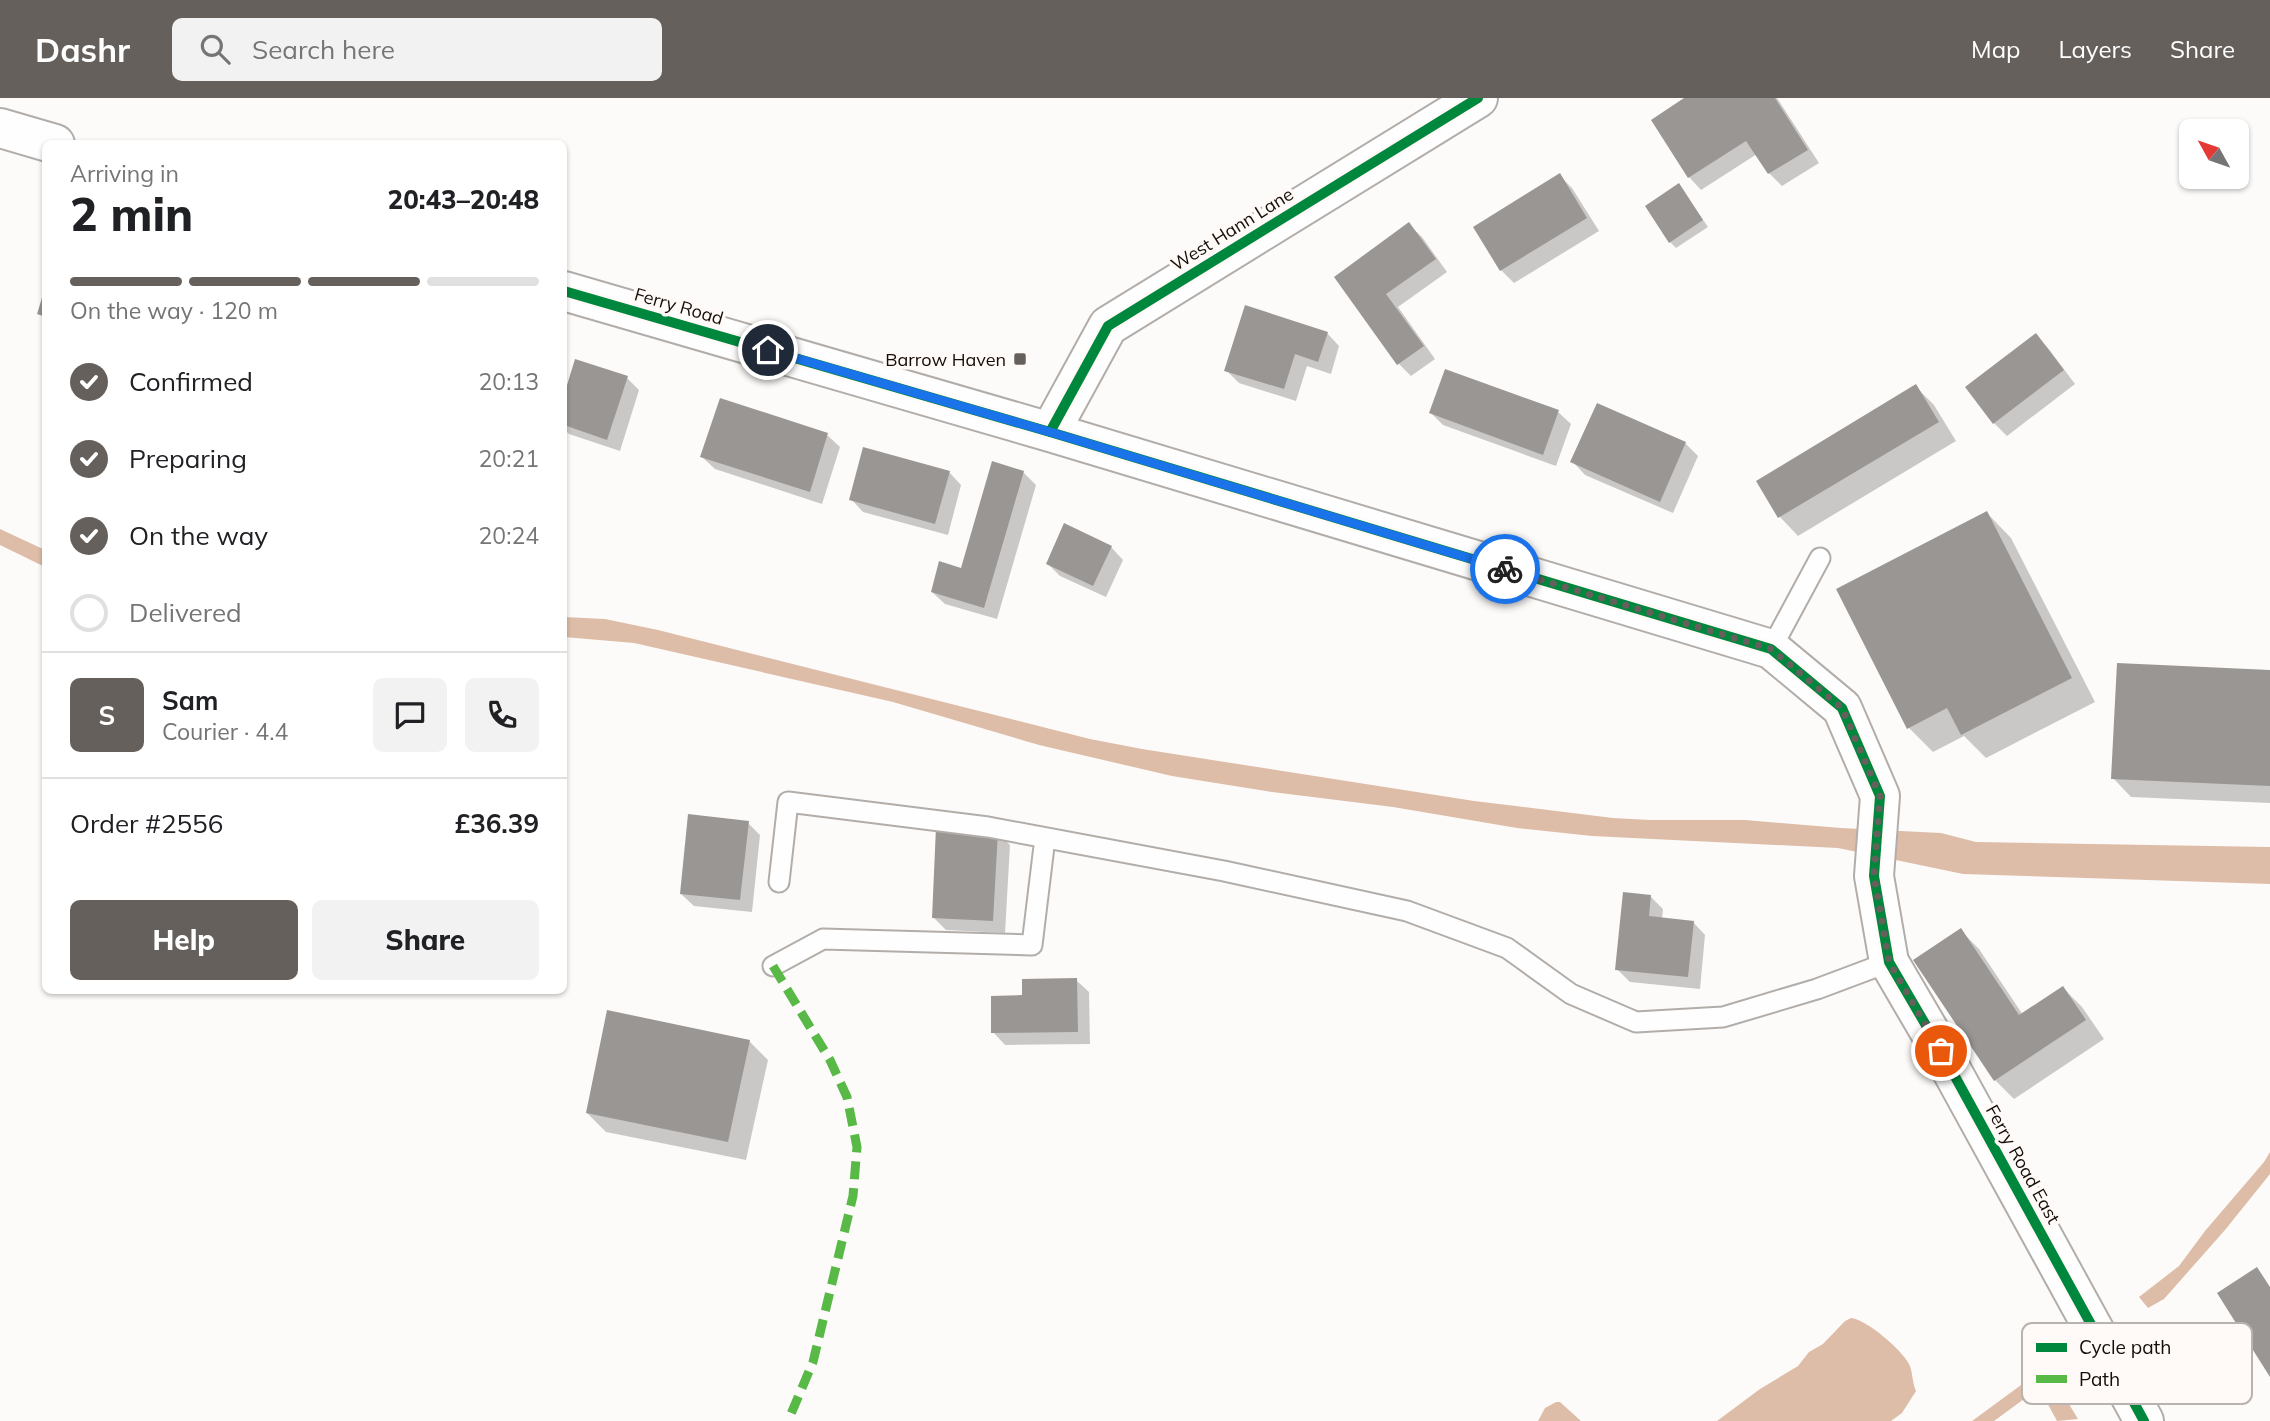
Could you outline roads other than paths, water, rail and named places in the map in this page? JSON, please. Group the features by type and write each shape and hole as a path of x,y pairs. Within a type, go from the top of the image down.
{"street":[{"name":"West Hann Lane","path":"1050,432 1108,326 1478,98"},
{"path":"0,128 42,140"},
{"name":"Ferry Road","path":"567,292 1050,432 1771,649 1842,708 1880,796"},
{"name":"Ferry Road East","path":"1880,796 1874,876 1889,962 2090,1323"},
{"name":"Ferry Road East","path":"2135,1404 2144,1421"}],"lane":[{"path":"1771,649 1820,558"},
{"path":"779,881 788,802 988,827 1224,871 1407,911 1507,948 1571,994 1636,1022 1723,1017 1817,989 1889,962"},
{"path":"773,966 823,939 1032,945 1045,838"}],"place":[{"name":"Barrow Haven","path":"1020,359"}]}
